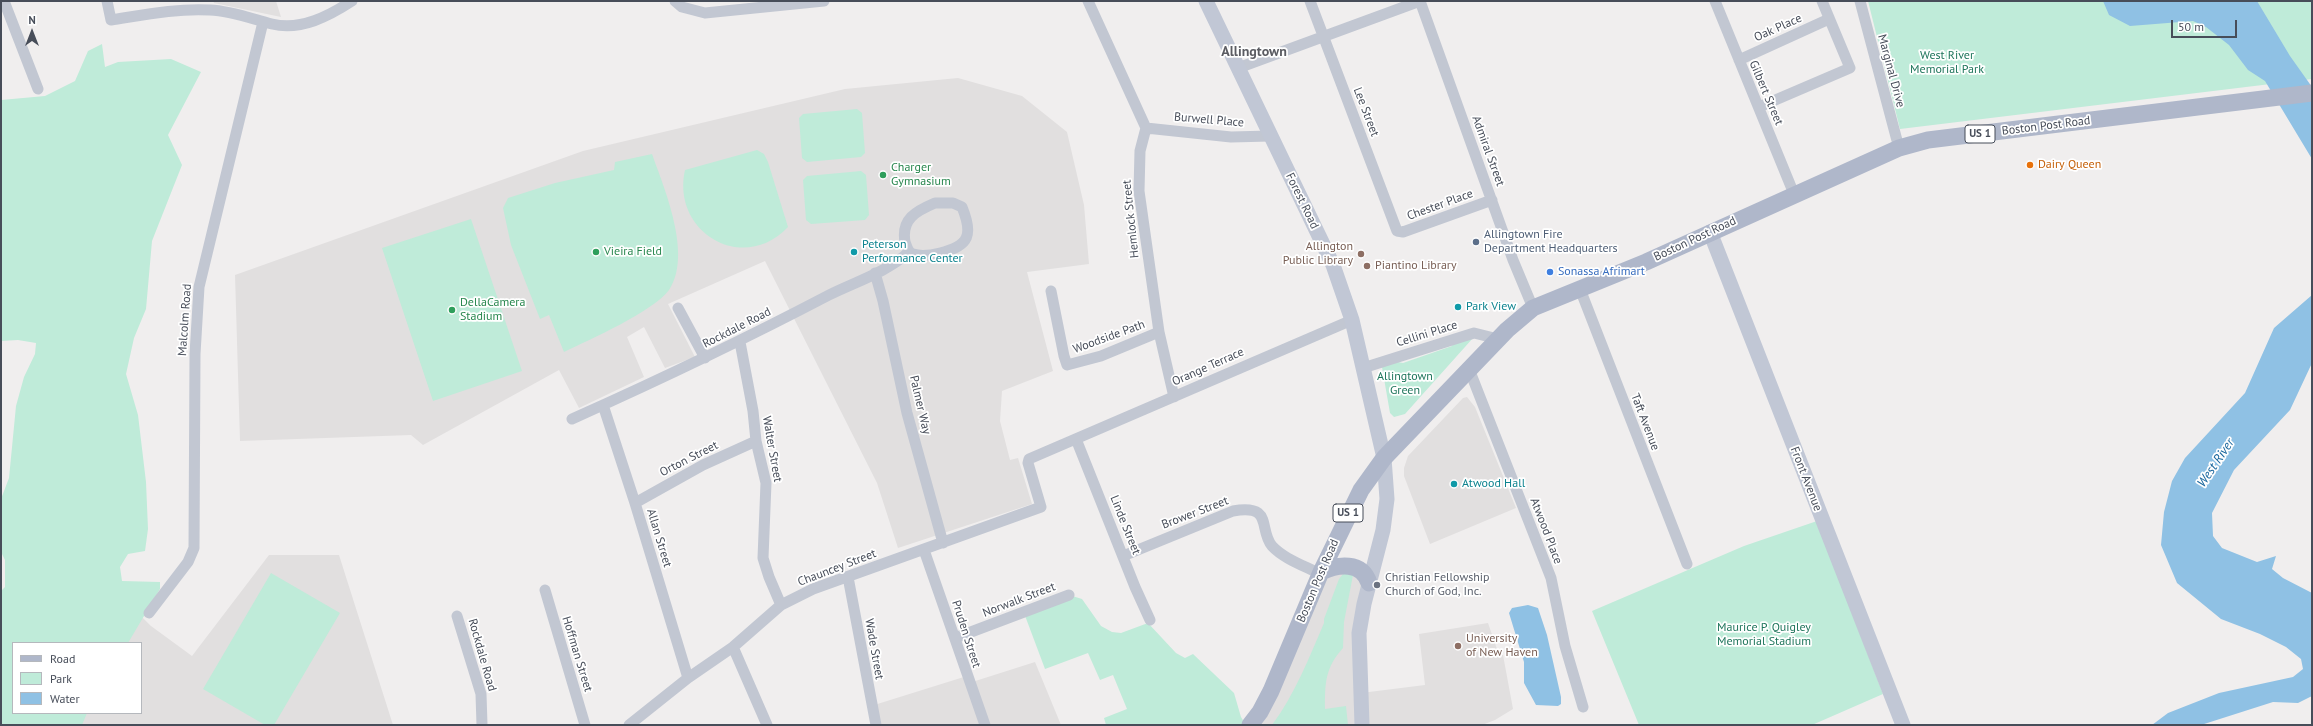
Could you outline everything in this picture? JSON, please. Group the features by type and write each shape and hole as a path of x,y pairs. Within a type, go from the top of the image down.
{"main road":[{"name":"Forest Road","path":"1206,1 1270,136 1334,265 1352,320 1384,458 1387,499 1384,523 1361,613 1359,633 1362,725"},
{"name":"Boston Post Road","path":"1250,725 1260,712 1270,691 1321,573 1348,514 1361,490 1384,458 1498,339 1533,308 1646,262 1899,148 1928,140 2312,93"},
{"name":"Front Avenue","path":"1710,232 1903,725"},
{"path":"1321,573 1334,566 1349,566 1363,572 1369,583"}],"street":[{"path":"4,1 38,89"},
{"path":"107,1 111,20 200,10 227,12 280,26 311,22 334,12 352,1"},
{"path":"675,1 682,7 705,13 824,1"},
{"path":"1088,1 1146,128"},
{"name":"Lee Street","path":"1310,1 1397,231"},
{"path":"1238,68 1420,1"},
{"name":"Admiral Street","path":"1420,1 1513,260 1533,308"},
{"name":"Gilbert Street","path":"1715,1 1794,194"},
{"path":"1759,107 1850,68 1822,1"},
{"name":"Marginal Drive","path":"1860,1 1899,148"},
{"name":"Oak Place","path":"1739,60 1829,19"},
{"name":"Malcolm Road","path":"149,612 188,562 194,548 195,354 199,287 207,246 263,22"},
{"name":"Burwell Place","path":"1146,128 1231,137 1270,136"},
{"name":"Hemlock Street","path":"1146,128 1140,151 1138,191 1159,332 1174,397"},
{"name":"Chester Place","path":"1397,231 1403,232 1492,200"},
{"path":"954,203 962,207 968,222 968,234 962,245 933,255 922,256 909,252 904,232 906,223 912,215 935,204 954,203"},
{"name":"Rockdale Road","path":"572,419 740,342 898,261 909,252"},
{"name":"Palmer Way","path":"875,273 883,301 918,457 943,543"},
{"name":"Taft Avenue","path":"1580,289 1687,564"},
{"name":"Woodside Path","path":"1052,291 1061,344 1067,365 1101,356 1159,332"},
{"path":"678,308 705,358"},
{"name":"Orange Terrace","path":"1076,439 1264,356 1352,320"},
{"name":"Cellini Place","path":"1363,368 1474,333 1480,333 1498,339"},
{"name":"Walter Street","path":"740,342 753,410 756,441 766,483 763,558 768,577 781,605"},
{"name":"Atwood Place","path":"1469,369 1551,578 1565,646 1583,707"},
{"name":"Allan Street","path":"603,405 635,503 688,678"},
{"name":"Chauncey Street","path":"629,725 688,678 733,647 781,605 813,589 1041,507 1028,463 1029,459 1076,439"},
{"name":"Linde Street","path":"1076,439 1150,620"},
{"name":"Orton Street","path":"635,503 703,465 756,441"},
{"name":"Brower Street","path":"1123,556 1233,511 1248,510 1262,518 1269,541 1278,551 1321,573"},
{"name":"Pruden Street","path":"924,550 985,725"},
{"name":"Wade Street","path":"848,577 876,725"},
{"name":"Hoffman Street","path":"545,590 585,725"},
{"name":"Norwalk Street","path":"955,638 1069,595"},
{"name":"Rockdale Road","path":"457,616 481,694 482,725"},
{"path":"733,647 767,725"}],"shaded area":[{"path":"213,1 276,1 281,17 214,3"},
{"path":"958,78 1022,96 1067,132 1084,205 1089,264 1027,272 1053,371 1002,391 1000,421 1010,460 1018,458 1032,504 898,548 877,483 765,261 668,304 695,357 665,368 644,327 627,337 644,377 579,408 559,370 423,445 411,435 240,441 235,275 583,151 845,89"},
{"path":"1467,397 1475,407 1516,508 1430,544 1404,476 1404,468 1408,456 1463,398"},
{"path":"269,555 339,555 393,725 1,725 1,634 137,612 151,626 192,656"},
{"name":"University of New Haven","path":"1321,572 1363,572 1361,693 1425,685 1419,634 1488,623 1499,655 1503,655 1513,709 1495,720 1482,725 1250,725"},
{"path":"1035,662 1061,725 876,725 871,706 967,676 969,683"}],"green space":[{"name":"West River Memorial Park","path":"1868,1 2312,1 2312,79 1900,129"},
{"path":"102,44 105,67 118,62 171,59 201,72 168,135 182,165 152,241 146,309 134,338 126,374 138,415 146,482 148,529 145,551 128,554 120,567 122,581 160,582 160,589 129,642 12,642 12,714 87,714 82,725 1,725 1,591 5,587 5,560 1,552 1,499 9,478 16,406 24,377 35,354 36,343 18,340 1,341 1,100 45,96 75,81 88,51"},
{"path":"857,109 862,113 865,153 861,157 807,162 802,158 799,118 803,114"},
{"path":"757,150 764,154 768,162 788,227 770,241 751,247 732,246 714,240 700,228 689,212 684,192 685,170"},
{"name":"Vieira Field","path":"652,154 674,222 678,259 676,276 669,290 650,307 604,333 564,352 549,315 540,319 511,245 503,208 508,198 555,183 614,170 615,162"},
{"path":"861,171 866,175 869,215 865,220 811,224 806,220 803,180 807,176"},
{"name":"DellaCamera Stadium","path":"471,219 522,371 433,401 382,248"},
{"name":"Allingtown Green","path":"1473,338 1405,414 1394,417 1390,413 1382,367 1398,362 1403,363 1452,346 1453,343"},
{"name":"Maurice P. Quigley Memorial Stadium","path":"1817,521 1883,694 1812,725 1639,725 1592,611 1744,546"},
{"path":"271,573 340,613 274,725 265,725 203,689"},
{"path":"1344,573 1353,575 1344,622 1343,648 1329,669 1325,691 1325,709 1346,706 1348,725 1272,725 1288,701 1301,676 1324,623 1324,619 1339,579"},
{"path":"1069,595 1082,599 1101,626 1112,632 1121,633 1148,623 1176,653 1185,658 1193,654 1234,693 1241,717 1246,725 1106,725 1104,718 1127,709 1113,675 1100,680 1088,653 1045,669 1024,613"}],"water":[{"path":"2103,1 2257,1 2290,56 2312,87 2312,159 2265,81 2248,70 2229,45 2206,27 2193,21 2130,26 2109,15"},
{"name":"West River","path":"2312,295 2312,363 2290,410 2234,470 2212,513 2213,536 2222,548 2257,562 2276,556 2272,569 2283,578 2312,593 2312,696 2298,703 2273,702 2201,725 2152,725 2168,713 2219,693 2293,677 2303,669 2301,659 2286,647 2260,634 2221,619 2177,583 2161,545 2164,512 2172,481 2185,458 2245,393 2274,328"},
{"path":"1528,605 1538,608 1547,635 1561,697 1561,704 1558,706 1536,705 1524,683 1524,662 1509,613 1512,608"}],"place":[{"name":"Dairy Queen","path":"2030,165"},
{"name":"Charger Gymnasium","path":"883,175"},
{"name":"Allingtown Fire Department Headquarters","path":"1476,242"},
{"name":"Vieira Field","path":"596,252"},
{"name":"Peterson Performance Center","path":"854,252"},
{"name":"Allington Public Library","path":"1361,254"},
{"name":"Piantino Library","path":"1367,266"},
{"name":"Sonassa Afrimart","path":"1550,272"},
{"name":"Park View","path":"1458,307"},
{"name":"DellaCamera Stadium","path":"452,310"},
{"name":"Atwood Hall","path":"1454,484"},
{"name":"Christian Fellowship Church of God, Inc.","path":"1377,585"},
{"name":"University of New Haven","path":"1458,646"}],"district":[{"name":"Allingtown","path":"1254,52"}]}
